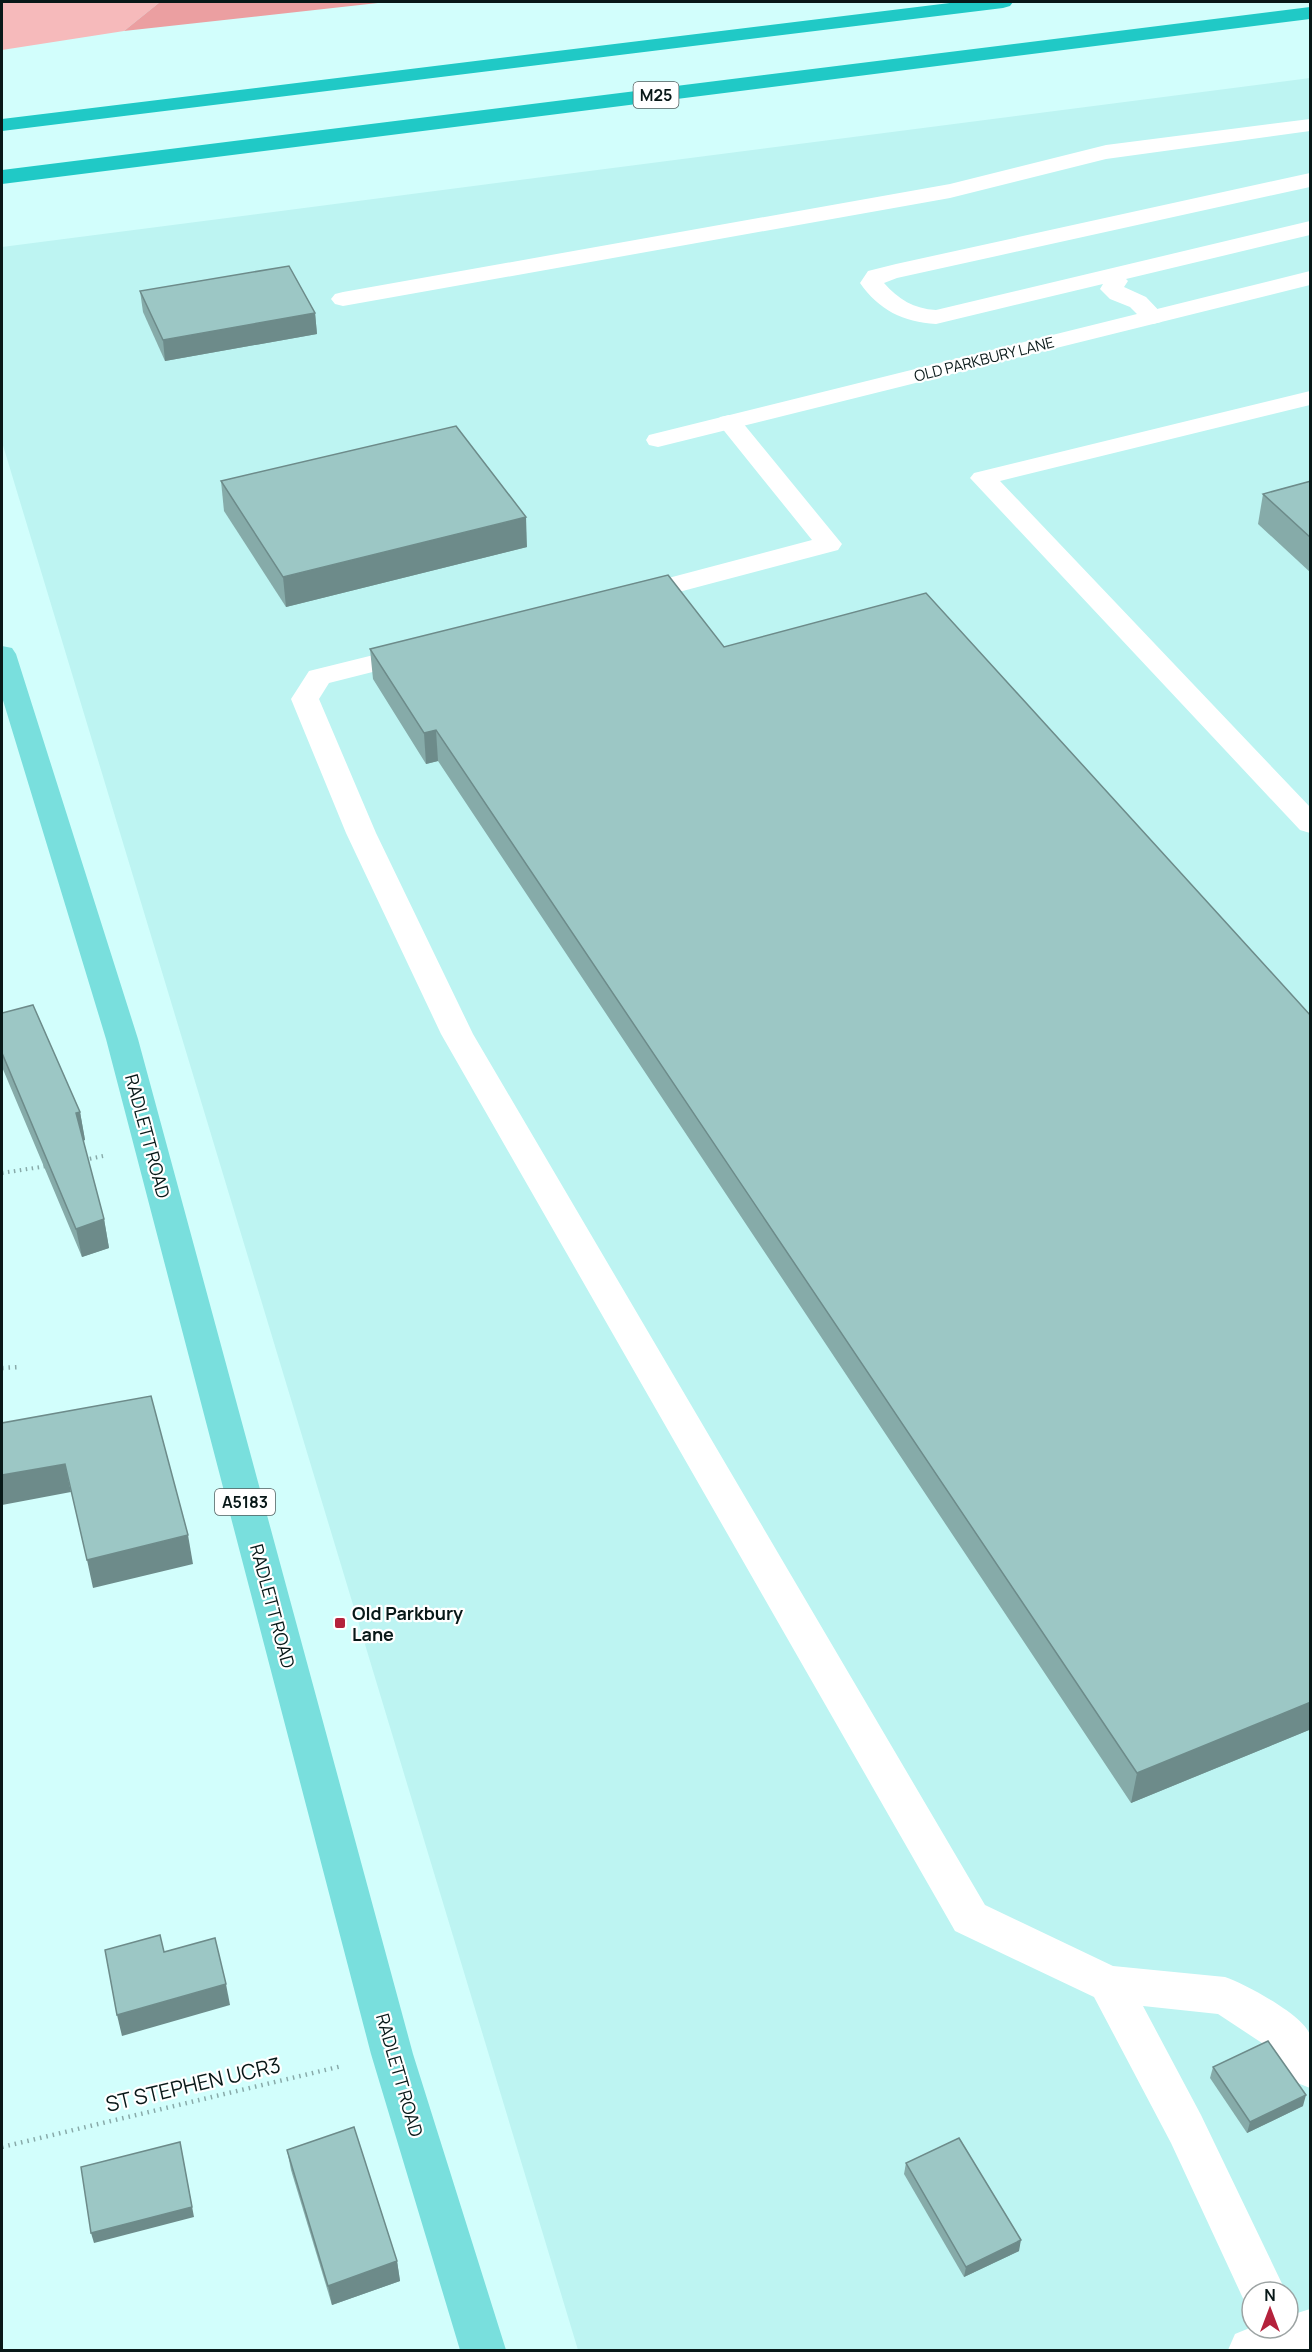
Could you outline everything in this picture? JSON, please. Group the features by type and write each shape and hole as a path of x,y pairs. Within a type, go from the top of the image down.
{"highway":[{"path":"2,125 1003,2"},
{"name":"M25","path":"2,177 1311,13"}],"main road":[{"name":"RADLETT ROAD","path":"2,654 122,1039 392,2054 483,2350"}],"street":[{"path":"343,299 950,191 1106,152 1311,125"},
{"path":"1311,180 896,271 876,276 872,283 893,305 910,314 936,317 1113,278 1311,228"},
{"path":"1113,278 1112,289 1146,310"},
{"name":"OLD PARKBURY LANE","path":"658,440 1146,310 1311,278"},
{"path":"1311,398 983,478 1311,824"},
{"path":"609,602 829,544 729,422"},
{"path":"447,644 320,677 305,699 361,832 457,1034 969,1918 1109,1984 1225,1996 1283,2033 1311,2068"},
{"path":"1109,1984 1186,2129 1257,2280"}],"path":[{"path":"75,1161 151,1147"},
{"path":"2,1173 54,1166"},
{"path":"2,1368 19,1367"},
{"name":"ST STEPHEN UCR3","path":"2,2147 392,2054"}],"shaded area":[{"path":"2,2 160,2 124,31 2,50"},
{"path":"160,2 387,2 124,31"},
{"path":"1310,78 1310,2350 578,2350 2,442 2,247"}],"building":[{"path":"289,266 315,313 163,340 140,291"},
{"path":"456,426 526,517 283,577 221,481"},
{"path":"1311,481 1311,538 1263,494"},
{"path":"668,575 724,647 926,593 1311,1016 1311,1702 1137,1773 436,730 424,733 370,649"},
{"path":"33,1005 80,1112 76,1113 104,1219 76,1229 2,1053 2,1013"},
{"path":"151,1396 188,1535 87,1560 65,1464 2,1475 2,1423"},
{"path":"160,1935 164,1952 215,1938 226,1984 117,2015 105,1950"},
{"path":"1268,2041 1306,2095 1250,2122 1213,2067"},
{"path":"354,2127 397,2261 328,2286 287,2150"},
{"path":"959,2138 1021,2240 966,2267 906,2163"},
{"path":"180,2142 192,2207 91,2233 81,2167"}],"place":[{"name":"Old Parkbury Lane","path":"340,1623"}]}
